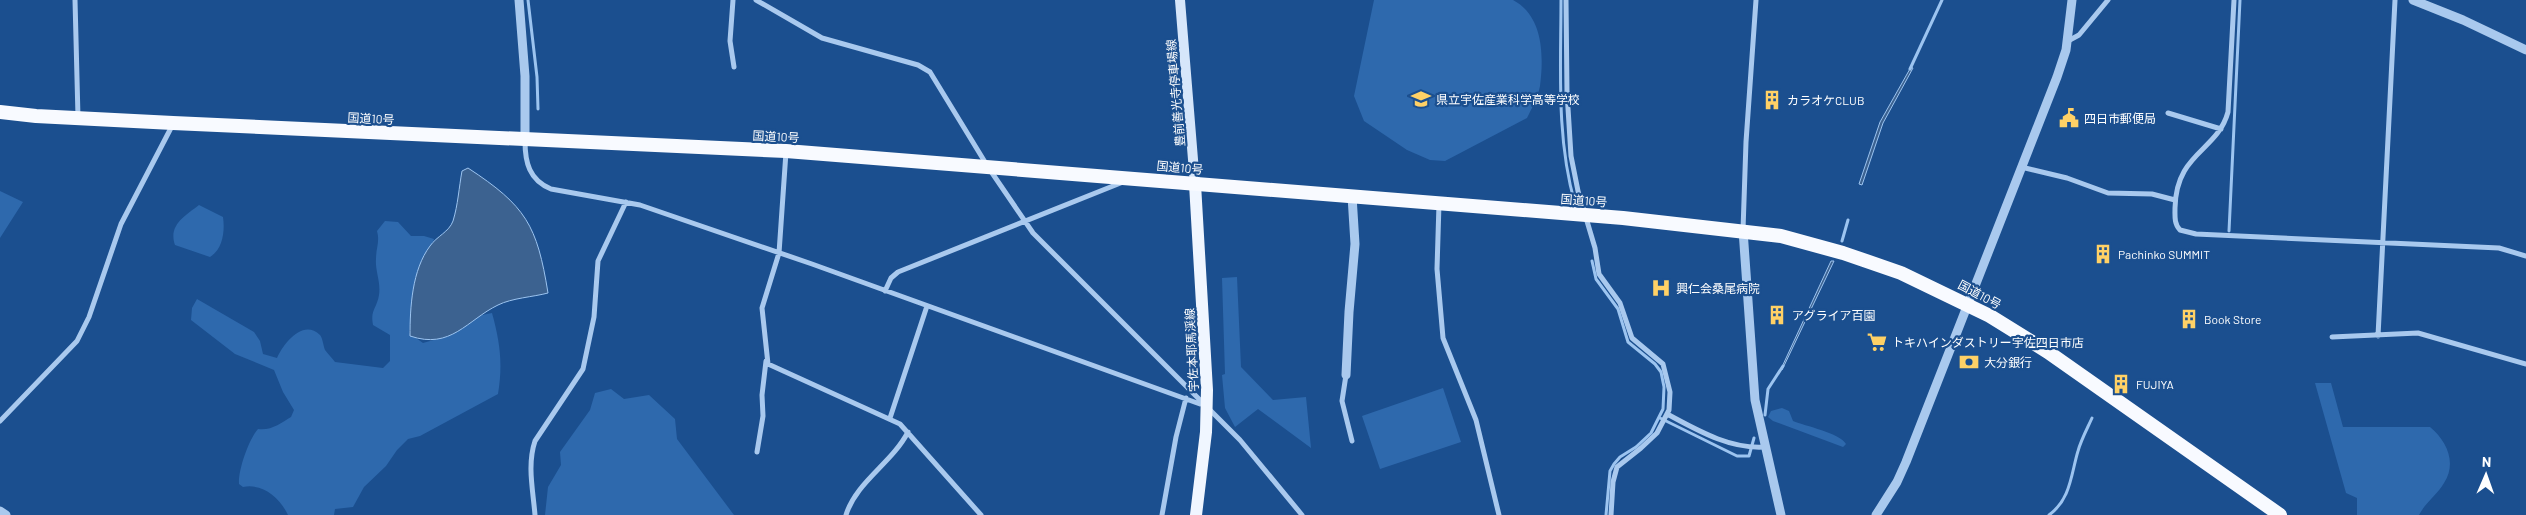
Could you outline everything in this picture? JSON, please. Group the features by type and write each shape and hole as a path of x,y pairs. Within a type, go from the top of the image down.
{"highway":[{"name":"国道10号","path":"0,112 173,123 786,151 1586,215 1743,230 1780,236 1857,258 1916,279 1968,304 2041,348 2280,515"}],"main road":[{"name":"豊前善光寺停車場線","path":"1180,0 1195,184"},
{"name":"宇佐本耶馬渓線","path":"1195,184 1205,336 1207,408 1196,515"}],"street":[{"path":"75,0 78,118"},
{"path":"519,0 525,76 526,159 529,170 545,186 626,202 779,253 1186,398 1207,408"},
{"path":"733,0 730,42 734,68"},
{"path":"756,0 822,38 924,68 932,75 988,167 1025,223 1040,241 1240,440 1302,515"},
{"path":"1566,0 1570,149 1574,177 1586,215 1599,274 1620,303 1632,338 1660,360 1666,371 1670,399 1667,414 1650,441 1617,467 1613,482 1611,515"},
{"path":"1756,0 1746,142 1743,230 1753,384 1764,447 1781,515"},
{"path":"1876,515 1902,473 2056,77 2068,41 2072,0"},
{"path":"2068,41 2079,35 2108,0"},
{"path":"2234,0 2230,105 2221,129 2186,166 2180,177 2176,200 2176,225 2180,230 2188,233 2499,248 2526,256"},
{"path":"2378,336 2395,0"},
{"path":"2413,0 2463,20 2526,50"},
{"path":"2168,113 2221,129"},
{"path":"0,421 77,341 89,317 121,224 173,123"},
{"path":"757,452 763,416 762,395 766,360 762,308 779,253 786,151"},
{"path":"2021,167 2067,178 2108,193 2152,194 2176,200"},
{"path":"885,291 891,278 898,272 1025,223 1130,179"},
{"path":"1352,196 1355,244 1346,375 1342,401 1352,441"},
{"path":"535,515 530,464 531,452 535,441 583,369 594,318 598,261 626,202"},
{"path":"1439,203 1437,268 1443,338 1476,420 1499,515"},
{"path":"890,418 927,306"},
{"path":"2332,336 2378,336 2418,333 2526,364"},
{"path":"766,360 771,366 890,418 908,432 981,515"},
{"path":"1162,515 1176,437 1186,398"},
{"path":"1667,414 1738,446 1764,447"},
{"path":"846,515 855,495 894,454 908,432"},
{"path":"0,511 6,515"}],"shaded area":[{"path":"1374,0 1513,0 1523,7 1536,26 1542,62 1539,90 1527,118 1445,161 1430,160 1407,150 1364,121 1354,96"},
{"path":"1911,67 1913,68 1883,123 1862,185 1859,184 1880,122"},
{"path":"468,168 503,194 526,219 539,250 548,293 516,299 498,305 448,336 437,339 424,339 410,336 413,289 419,266 430,246 446,231 453,221 462,171"},
{"path":"0,191 23,202 0,238"},
{"path":"199,205 223,217 222,239 218,249 210,257 175,245 173,238 179,222"},
{"path":"385,221 398,222 411,236 424,236 434,239 412,306 409,333 423,343 444,337 477,316 492,313 500,353 498,394 420,436 408,439 397,450 386,466 364,487 353,507 335,509 334,515 288,515 270,493 257,487 243,487 239,484 239,478 248,447 258,429 272,428 280,424 291,417 294,410 283,392 274,370 235,354 191,320 192,308 197,299 254,332 260,341 263,354 277,358 284,346 294,335 307,329 320,335 325,350 335,362 383,368 390,361 390,335 373,325 372,320 379,290 376,263 377,231"},
{"path":"1831,261 1834,261 1782,370 1781,369"},
{"path":"1237,277 1241,367 1273,400 1306,397 1311,448 1258,409 1235,427 1225,408 1222,375 1225,374 1222,278"},
{"path":"2315,383 2331,383 2343,427 2430,427 2441,439 2450,460 2448,475 2419,515 2357,515 2357,498 2346,493"},
{"path":"1443,388 1461,442 1380,469 1362,416"},
{"path":"611,389 624,399 649,395 675,419 677,439 734,515 545,515 548,487 561,465 560,452 590,410 595,393"},
{"path":"1782,408 1789,411 1793,421 1837,436 1846,444 1843,447 1773,421 1768,417 1771,411"}],"waterway":[{"path":"528,0 537,77 538,109"},
{"path":"1561,0 1560,77 1562,128 1569,179 1575,204"},
{"path":"1910,69 1942,0"},
{"path":"2229,231 2240,0"},
{"path":"1842,241 1848,220"},
{"path":"1592,261 1596,279 1618,309 1628,342 1655,364 1661,372 1664,387 1663,409 1651,433 1636,447 1620,457 1610,471 1606,515"},
{"path":"1765,415 1768,389 1783,366"},
{"path":"1660,418 1737,456 1749,456 1754,438"},
{"path":"2049,515 2056,509 2066,494 2079,447 2092,418"}],"place":[{"name":"県立宇佐産業科学高等学校","path":"1421,99"},
{"name":"カラオケCLUB","path":"1772,100"},
{"name":"四日市郵便局","path":"2069,118"},
{"name":"Pachinko SUMMIT","path":"2103,254"},
{"name":"興仁会桑尾病院","path":"1661,288"},
{"name":"アグライア百園","path":"1777,315"},
{"name":"Book Store","path":"2189,319"},
{"name":"トキハインダストリー宇佐四日市店","path":"1877,342"},
{"name":"大分銀行","path":"1969,362"},
{"name":"FUJIYA","path":"2121,384"}]}
